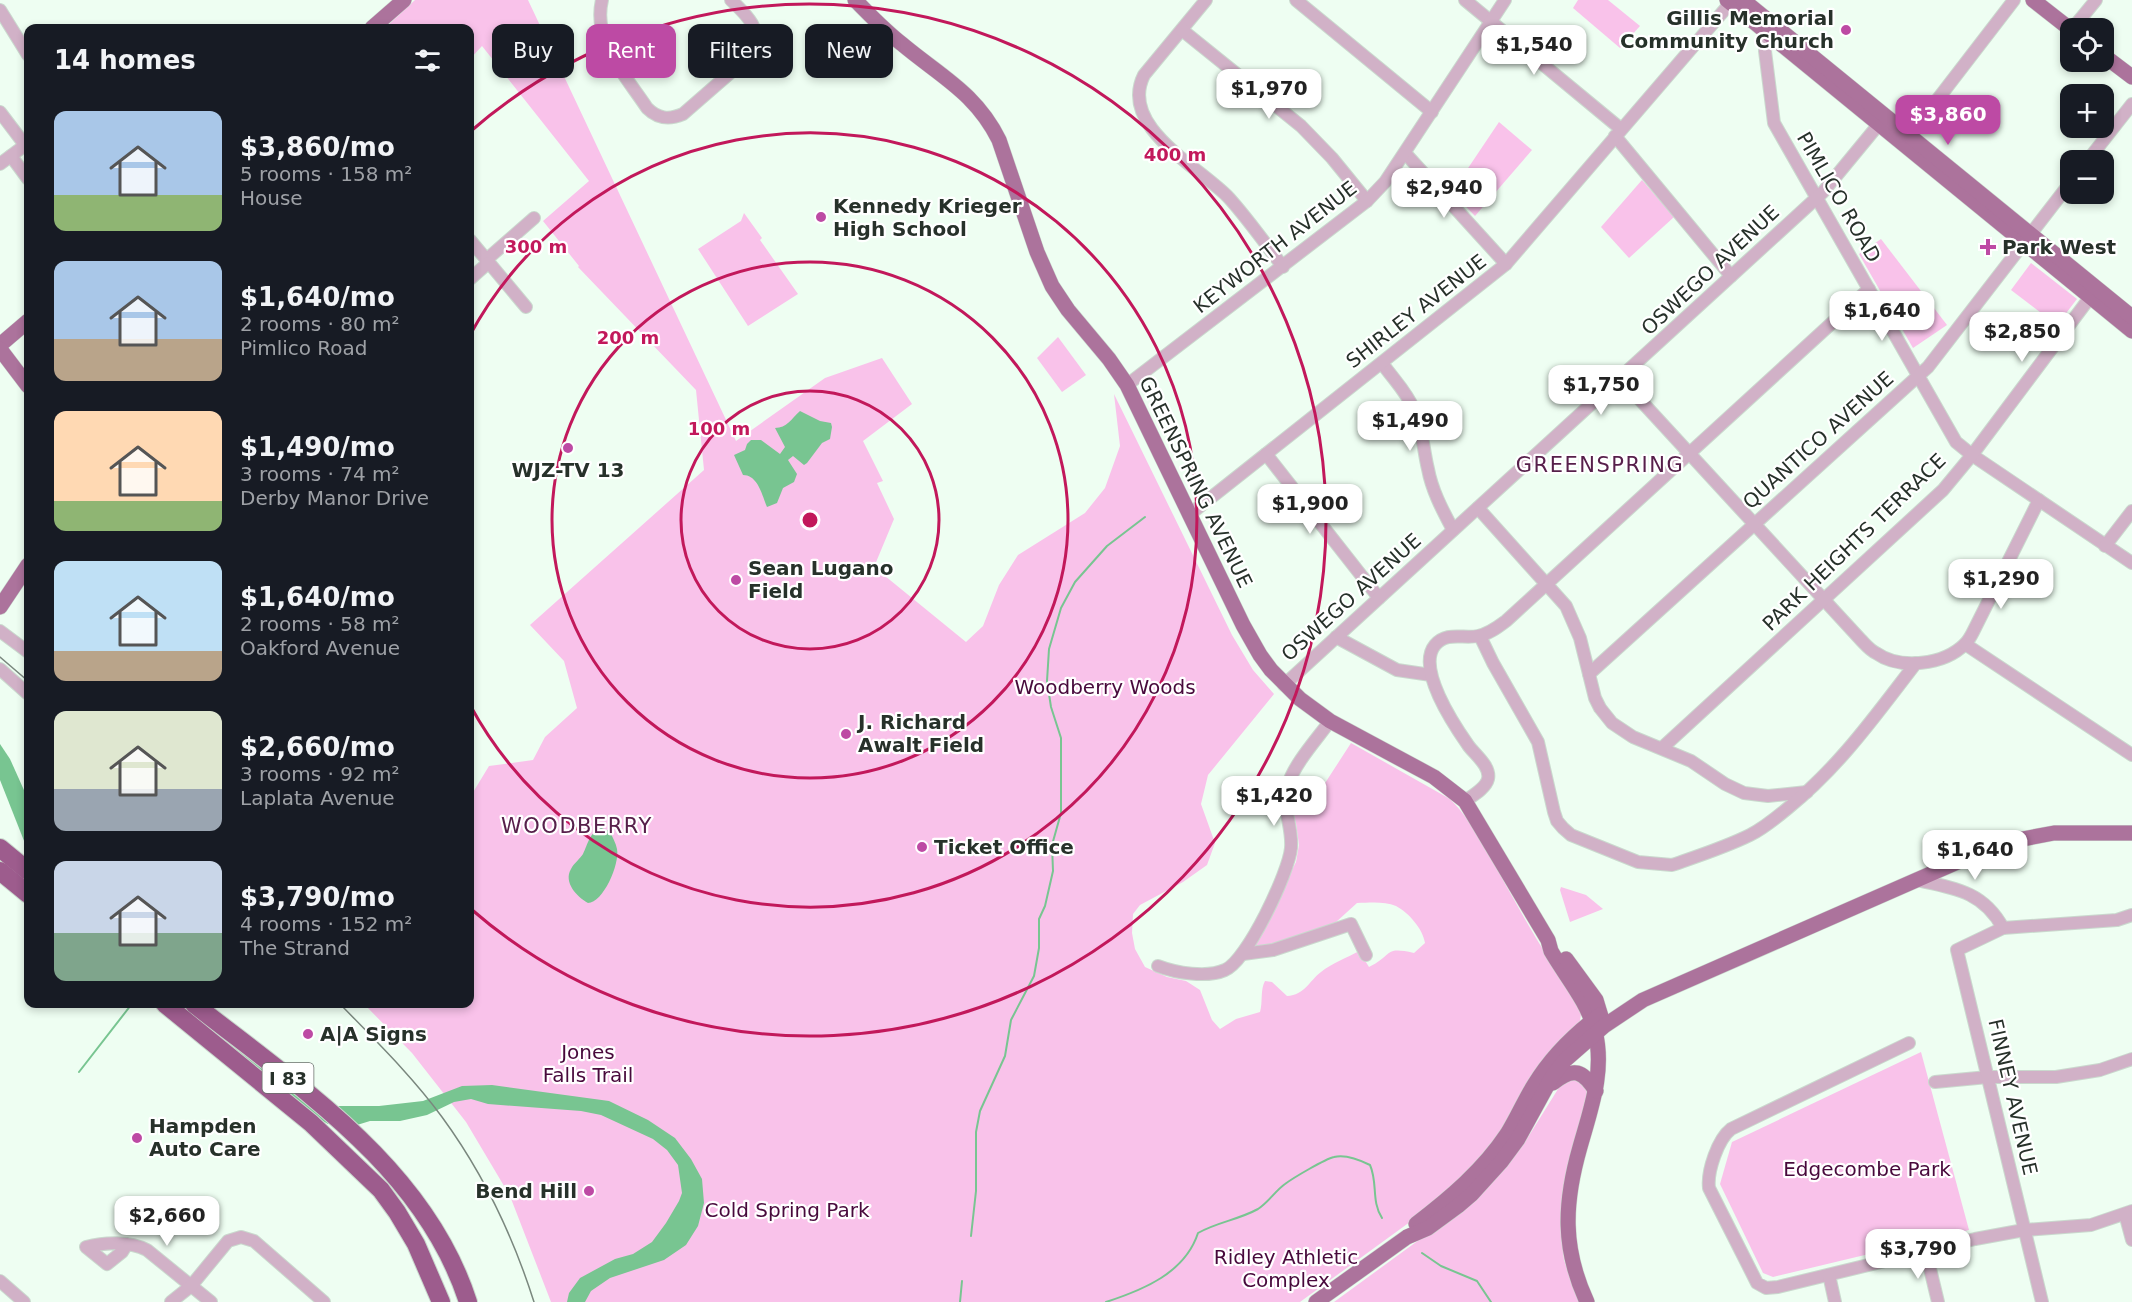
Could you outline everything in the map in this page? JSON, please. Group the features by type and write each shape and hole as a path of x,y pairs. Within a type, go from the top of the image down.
{"highway":[{"path":"1,849 24,868"},
{"path":"0,871 24,891"},
{"name":"I 83","path":"170,1008 283,1098 340,1149 381,1190 417,1244 441,1302"},
{"name":"I 83","path":"199,1008 341,1120 398,1178 432,1227 451,1261 468,1302"}],"main road":[{"path":"377,24 404,0"},
{"name":"GREENSPRING AVENUE","path":"855,0 902,45 965,92 987,119 999,140 1037,252 1052,286 1127,385 1252,643 1271,670 1284,685 1314,710 1434,777 1465,801 1548,940 1551,951 1598,1023 1607,1056 1605,1090 1576,1200 1572,1256"},
{"path":"2033,0 2060,20"},
{"path":"1733,1 1772,30 2093,293 2132,331"},
{"path":"2114,63 2132,77"},
{"path":"2093,293 2132,317"},
{"path":"24,325 0,347 24,380"},
{"path":"0,607 24,572"},
{"path":"1407,1237 1416,1224 1463,1185 1492,1154 1508,1132 1534,1084 1566,1042 1598,1023 1642,1000 1984,849 2015,840 2054,833 2132,833"},
{"path":"1316,1302 1407,1237 1428,1228 1458,1206 1483,1183 1518,1139 1544,1090 1564,1061 1598,1023"},
{"name":"GREENSPRING AVENUE","path":"1587,1302 1576,1276 1567,1233 1568,1201 1575,1165 1596,1091 1598,1023"},
{"path":"1544,1090 1571,1072 1582,1074 1596,1091"}],"street":[{"path":"602,0 600,18 604,39 647,108 660,117 675,117 682,114 747,60 756,46 756,29 752,21 731,0"},
{"path":"1206,0 1144,75 1141,82 1140,106 1149,125 1165,143 1227,196 1283,267"},
{"path":"1296,0 1432,112"},
{"path":"1465,0 1618,133 1731,276"},
{"name":"KEYWORTH AVENUE","path":"1127,385 1367,201 1385,182 1405,153 1505,0"},
{"path":"1906,140 2014,0"},
{"path":"2081,18 2096,0"},
{"name":"SHIRLEY AVENUE","path":"1189,515 1506,264 1733,1"},
{"path":"0,10 24,49"},
{"path":"1182,30 1301,126 1332,158 1367,201"},
{"name":"PIMLICO ROAD","path":"1772,30 1765,51 1774,123 1956,441 1972,455 2132,563"},
{"path":"2096,150 2132,104"},
{"path":"0,112 24,140"},
{"name":"OSWEGO AVENUE","path":"1284,685 1816,198 1882,120"},
{"path":"0,164 24,146"},
{"path":"1405,153 1506,264"},
{"path":"11,156 24,174"},
{"name":"QUANTICO AVENUE","path":"1589,674 1928,367 2060,196"},
{"path":"474,275 534,218"},
{"path":"474,245 526,308"},
{"path":"1465,801 1485,786 1488,775 1482,762 1457,728 1431,675 1429,660 1440,641 1453,636 1480,636 1498,628 1869,289"},
{"name":"PARK HEIGHTS TERRACE","path":"1662,747 1943,490 1972,455 2093,293"},
{"path":"1382,363 1406,395 1415,412 1422,433 1431,481 1438,502 1453,530"},
{"path":"1620,378 1824,600 1874,652 1891,660 1916,663 1942,657 1965,644 2038,500"},
{"path":"1266,454 1379,598"},
{"path":"1478,508 1560,598 1570,614 1580,638 1595,698 1612,723 1633,737 1662,747 1691,761 1725,784 1744,793 1768,796 1808,792"},
{"path":"2105,546 2132,511"},
{"path":"0,631 24,649"},
{"path":"1480,636 1538,742 1557,821 1571,835 1638,862 1672,865 1751,834 1808,792 1842,757 1916,663"},
{"path":"1336,637 1397,670 1431,675"},
{"path":"1965,644 2132,755"},
{"path":"0,669 24,690"},
{"path":"1158,966 1198,973 1219,972 1235,964 1243,954 1290,860 1292,842 1286,807 1287,786 1297,766 1330,720"},
{"path":"1916,880 1954,888 1974,897 1991,910 2002,928 2117,920 2132,915"},
{"path":"1243,954 1273,950 1351,924 1366,955"},
{"name":"FINNEY AVENUE","path":"2002,928 1957,950 2042,1302"},
{"path":"1909,1043 1731,1129 1722,1137 1708,1184 1757,1283 1766,1288 1778,1287 1975,1239 2024,1230 2083,1226 2128,1213 2132,1240"},
{"path":"1935,1082 1988,1077 2039,1078 2079,1074 2100,1070 2132,1059"},
{"path":"171,1302 191,1286 228,1241 241,1237 254,1241 324,1302"},
{"path":"127,1244 138,1245 147,1250 212,1302"},
{"path":"1926,1252 1938,1302"},
{"path":"1829,1275 1835,1302"},
{"path":"3,1289 24,1302"}],"green space":[{"path":"415,0 528,0 539,24 492,24 492,59 482,46 474,55 474,24 389,24"},
{"path":"1578,0 1608,0 1640,26 1620,48 1573,8"},
{"path":"507,78 565,78 736,441 825,378 882,358 912,404 863,441 883,481 877,483 894,519 874,567 966,642 983,626 999,585 1018,555 1085,513 1105,488 1120,446 1114,394 1232,635 1253,670 1274,694 1208,775 1201,804 1215,843 1207,865 1183,882 1140,905 1133,914 1132,933 1135,949 1145,967 1167,977 1186,981 1200,990 1212,1020 1220,1029 1236,1019 1260,1012 1265,981 1272,982 1287,996 1293,995 1303,990 1325,969 1359,951 1369,967 1393,951 1414,953 1425,943 1415,922 1396,906 1387,903 1357,903 1335,923 1251,951 1296,862 1299,845 1291,806 1299,779 1318,794 1351,743 1450,799 1484,845 1535,937 1577,1003 1581,1014 1580,1021 1486,1153 1450,1191 1300,1302 551,1302 510,1196 466,1122 412,1053 368,1008 474,1008 474,791 489,766 533,760 545,737 577,708 564,661 530,625 704,470 696,390 578,267 543,221 589,181"},
{"path":"1499,122 1532,150 1475,216 1452,192"},
{"path":"1642,180 1674,217 1629,258 1601,227"},
{"path":"744,213 798,294 748,326 698,249 741,221"},
{"path":"1881,239 1947,325 1913,348 1859,254"},
{"path":"2031,263 2077,299 2057,325 2011,290"},
{"path":"1058,337 1086,375 1062,392 1037,358"},
{"path":"1561,887 1586,895 1603,909 1570,922"},
{"name":"Edgecombe Park","path":"1921,1052 1969,1230 1773,1277 1763,1273 1720,1184 1732,1142"},
{"path":"1578,1078 1589,1091 1561,1227 1564,1260 1579,1302 1334,1302 1460,1210 1491,1183 1525,1142 1563,1081"}],"shaded area":[{"path":"800,411 820,421 831,423 830,439 822,443 804,465 793,456 788,460 797,474 794,482 783,488 777,503 767,507 759,486 752,478 743,475 734,455 745,450 751,440 761,440 780,454 785,447 775,428 786,425"},
{"path":"0,744 10,759 24,790 24,841 0,780"},
{"path":"601,828 610,831 615,842 616,864 605,890 594,901 588,903 572,889 569,874 583,854 591,836"},
{"path":"177,1008 200,1008 329,1106 379,1106 423,1101 462,1086 492,1085 609,1101 648,1120 675,1138 691,1159 702,1179 704,1203 698,1226 686,1245 664,1260 610,1278 591,1291 585,1302 567,1302 569,1293 580,1278 615,1259 633,1254 652,1242 679,1201 682,1193 678,1165 667,1150 653,1139 601,1115 581,1111 488,1104 471,1099 454,1102 427,1115 400,1121 370,1121 341,1126 328,1124"}],"waterway":[{"path":"971,1236 976,1191 976,1132 980,1111 1005,1056 1011,1020 1034,976 1039,948 1039,919 1045,906 1053,871 1052,845 1061,813 1061,738 1051,707 1047,681 1049,649 1061,608 1075,582 1107,546 1145,517"},
{"path":"79,1072 129,1008"},
{"path":"1106,1302 1134,1292 1161,1278 1183,1259 1198,1233 1258,1209 1289,1181 1334,1157 1348,1157 1370,1165 1377,1205 1382,1218"},
{"path":"1422,1253 1441,1266 1477,1281 1491,1302"},
{"path":"960,1302 962,1281"}],"tram line":[{"path":"0,657 24,678"},
{"path":"344,1008 418,1087 457,1138 496,1206 517,1253 534,1302"}],"place":[{"name":"Gillis Memorial Community Church","path":"1846,30"},
{"name":"Kennedy Krieger High School","path":"821,217"},
{"name":"Park West","path":"1988,247"},
{"name":"WJZ-TV 13","path":"568,448"},
{"name":"Sean Lugano Field","path":"736,580"},
{"name":"J. Richard Awalt Field","path":"846,734"},
{"name":"Ticket Office","path":"922,847"},
{"name":"A|A Signs","path":"308,1034"},
{"name":"Hampden Auto Care","path":"137,1138"},
{"name":"Bend Hill","path":"589,1191"}],"district":[{"name":"GREENSPRING","path":"1600,465"},
{"name":"WOODBERRY","path":"577,826"}],"park label":[{"name":"Woodberry Woods","path":"1105,687"},
{"name":"Jones Falls Trail","path":"588,1064"},
{"name":"Cold Spring Park","path":"787,1210"},
{"name":"Ridley Athletic Complex","path":"1286,1268"}]}
